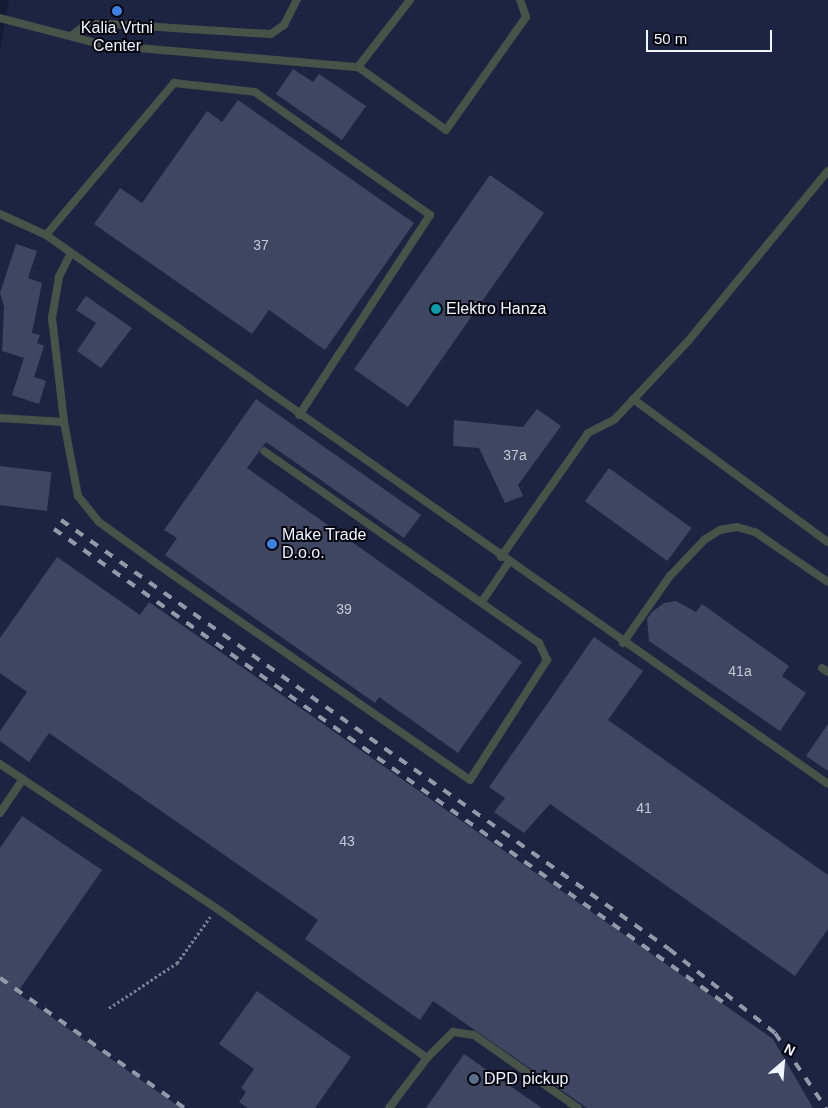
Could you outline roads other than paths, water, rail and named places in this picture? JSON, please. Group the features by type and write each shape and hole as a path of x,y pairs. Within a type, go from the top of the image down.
{"lane":[{"path":"71,36 87,24 271,34 284,25 297,0"},
{"path":"358,67 410,0"},
{"path":"0,18 104,44 358,67 446,130 526,17 520,0"},
{"path":"46,235 174,83 255,92 430,215 299,416"},
{"path":"481,603 505,560 588,433 615,419 828,171"},
{"path":"0,214 46,235 622,643 828,784"},
{"path":"71,253 59,277 52,318 64,422 78,496 99,522 470,780 547,660 539,643 264,451"},
{"path":"633,399 828,542"},
{"path":"0,418 64,422"},
{"path":"622,643 670,576 704,540 720,530 738,527 755,532 828,582"},
{"path":"0,764 216,908 427,1058"},
{"path":"0,813 23,779"},
{"path":"389,1108 427,1058 453,1032 474,1034 578,1108"}],"railway":[{"path":"61,520 669,949 775,1033 826,1108"},
{"path":"54,529 723,1002"},
{"path":"0,978 184,1108"}],"place":[{"name":"Kalia Vrtni Center","path":"117,11"},
{"name":"Elektro Hanza","path":"436,309"},
{"name":"Make Trade D.o.o.","path":"272,544"},
{"name":"DPD pickup","path":"474,1079"}]}
